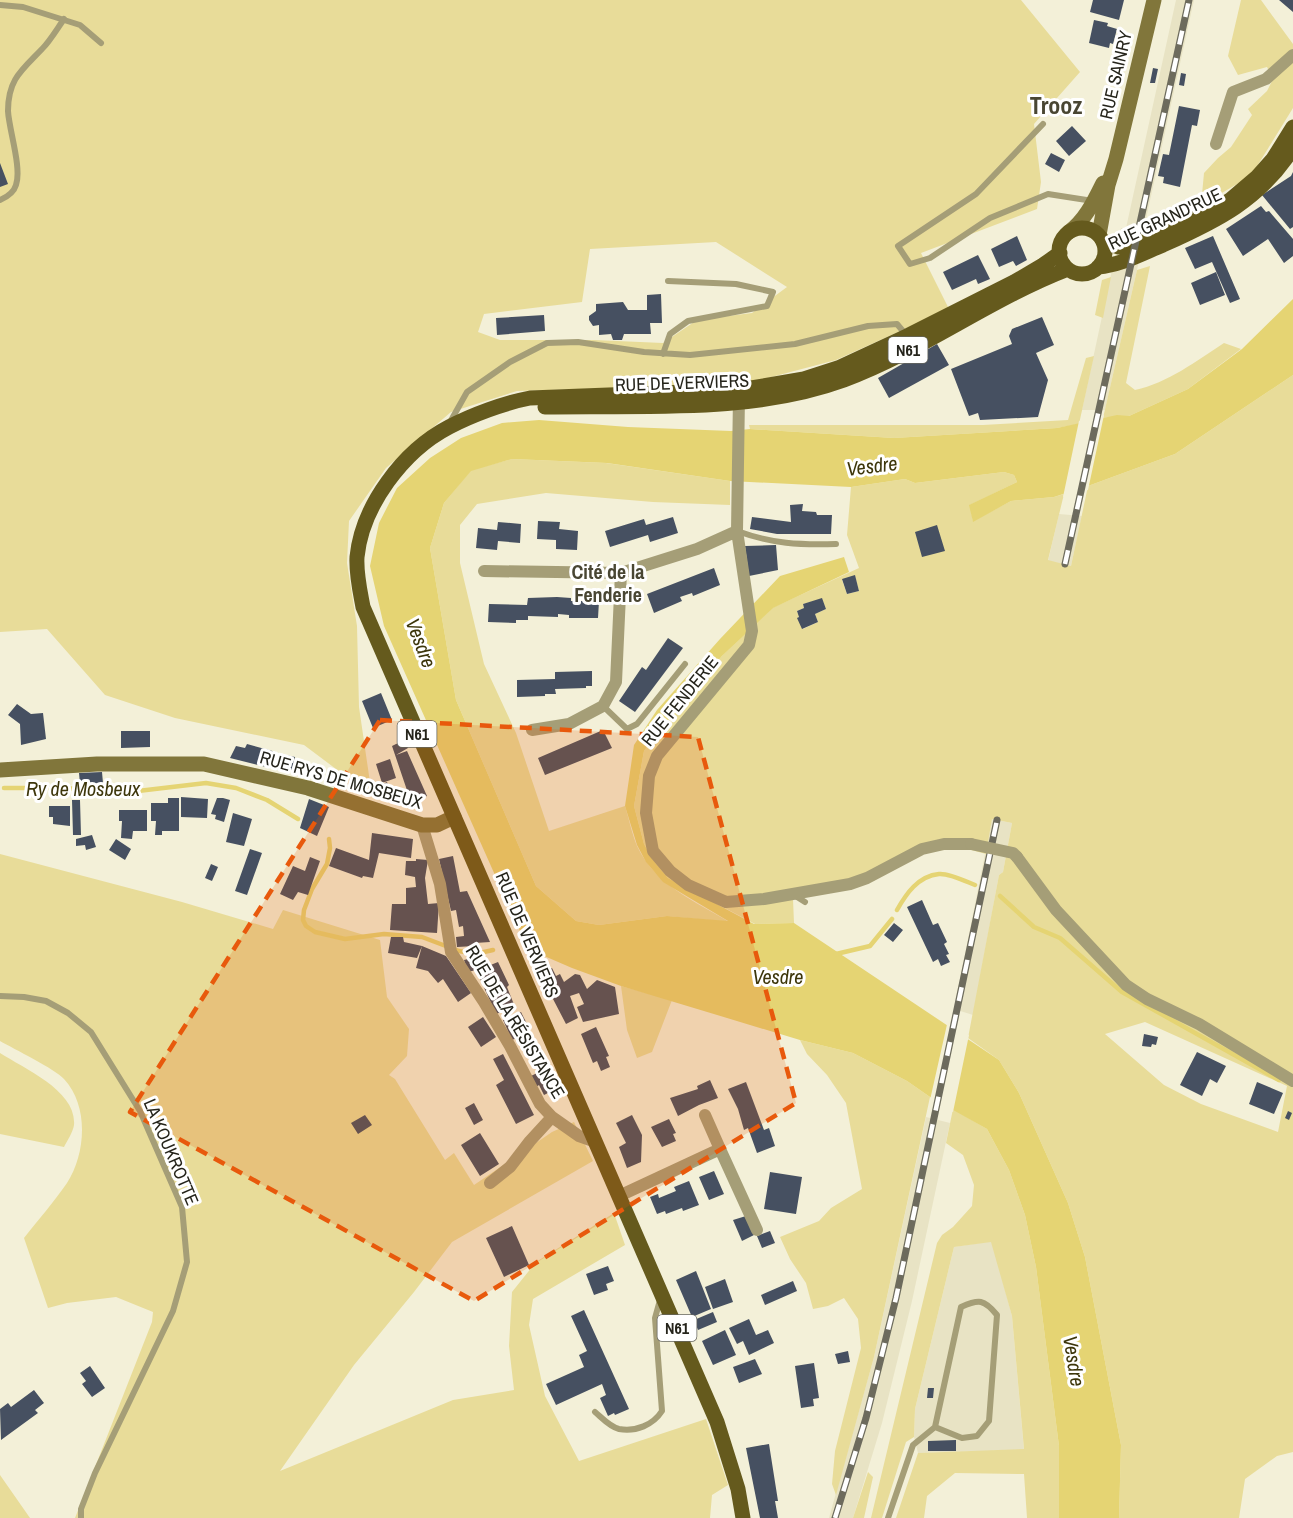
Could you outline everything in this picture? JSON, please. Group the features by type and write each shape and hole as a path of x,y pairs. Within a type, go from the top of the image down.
{"main road":[{"name":"RUE SAINRY","path":"1101,239 1108,185 1154,0"},
{"name":"RUE GRAND'RUE","path":"1069,232 1084,228 1119,247 1146,241 1217,208 1257,177 1273,159 1293,127"},
{"name":"RUE GRAND'RUE","path":"1068,269 1083,274 1098,267 1126,261 1224,216 1257,193 1293,148"},
{"name":"RUE SAINRY","path":"1069,232 1078,225 1094,201 1116,159"},
{"path":"1068,269 1062,262 1060,253 1064,238 1069,232"},
{"name":"RUE GRAND'RUE","path":"1098,267 1104,258 1105,250 1101,239"},
{"name":"RUE DE VERVIERS","path":"739,397 838,368 908,336 1014,282 1060,253"},
{"name":"RUE DE VERVIERS","path":"743,1518 738,1489 717,1422 379,648 363,607 358,583 357,559 360,538 370,509 384,486 406,461 447,428 486,413 544,407 803,392 861,373 1018,292 1068,269"},
{"name":"RUE RYS DE MOSBEUX","path":"0,770 97,764 204,764 308,788 422,825 437,825 454,817"}],"street":[{"path":"1216,144 1233,92 1266,79 1293,55"},
{"name":"RUE FENDERIE","path":"739,397 737,531 752,632 749,645 657,756 649,776 646,813 653,851 670,871 688,885 726,902 764,899 850,884 867,878 922,849 944,844 971,844 1012,853 1056,910 1126,985 1147,999 1199,1024 1293,1081"},
{"path":"484,570 621,573 697,549 737,531"},
{"path":"532,730 569,724 603,706 616,682 621,573"},
{"name":"RUE DE LA RÉSISTANCE","path":"422,825 440,884 450,948 505,1037 540,1104 552,1117 579,1136 596,1142"},
{"path":"705,1115 757,1230"},
{"path":"490,1183 510,1167 552,1117"},
{"path":"620,1196 720,1149"}],"lane":[{"path":"0,5 23,7 80,25 101,43"},
{"path":"0,200 9,196 16,185 17,169 8,112 10,90 22,67 43,48 64,19"},
{"path":"1043,124 976,194 898,246 909,264 930,258 990,218 1048,194 1094,201"},
{"path":"663,354 670,334 688,321 767,306 773,292 736,284 668,281"},
{"path":"447,428 467,392 510,362 547,344 578,342 663,354 690,355 795,344 868,326 897,324 908,336"},
{"path":"737,531 790,545 836,544"},
{"path":"603,706 627,729 637,724 685,664"},
{"path":"791,893 805,902"},
{"name":"LA KOUKROTTE","path":"0,996 46,1001 68,1013 91,1032 140,1111 182,1207 187,1262 174,1311 95,1473 81,1509 81,1518"},
{"path":"595,1412 618,1428 637,1429 657,1419 662,1411 655,1318 662,1294"},
{"path":"888,1518 913,1445 935,1427 961,1307 975,1301 988,1304 997,1315 989,1421 977,1436 962,1438 935,1427"}],"highlighted area":[{"path":"380,720 698,737 796,1103 474,1301 130,1112"}],"shaded area":[{"path":"0,0 1021,0 1080,72 1034,124 1041,182 1037,209 921,253 949,309 836,360 745,384 517,391 451,412 386,468 349,521 347,563 357,626 359,707 372,796 304,745 175,718 105,695 47,629 0,632","holes":["716,242 787,287 752,313 697,320 663,343 500,340 478,332 484,314 582,302 590,249"]},
{"path":"1176,0 1194,0 1105,410 1082,410 1121,228 1126,228"},
{"path":"1241,0 1261,0 1293,44 1293,108 1251,176 1201,205 1204,173 1231,147 1252,115 1248,109 1267,91 1273,79 1267,67 1238,75 1228,56"},
{"path":"1150,266 1126,383 1135,390 1147,387 1181,371 1224,343 1241,349 1188,389 1129,416 1103,418 1137,270"},
{"path":"1111,277 1103,318 1095,315 1102,280"},
{"path":"1094,356 1079,424 1057,428 894,438 750,429 749,425 983,425 1068,420 1086,358"},
{"path":"1293,375 1293,1452 1277,1456 1245,1479 1239,1518 1119,1518 1121,1445 1085,1257 1068,1203 1019,1093 999,1060 968,1038 999,875 1003,872 1012,823 992,819 986,854 964,848 943,847 793,899 794,923 755,924 668,878 653,860 644,844 634,806 644,751 674,711 722,656 772,608 859,568 847,535 851,487 905,479 915,483 1004,472 1014,475 1017,482 970,505 973,521 1011,501 1064,494 1048,560 1071,566 1088,486 1175,454","holes":["855,576 859,591 847,594 842,580","822,599 826,609 815,614 818,622 803,629 797,611 804,608 803,604","1145,1022 1287,1086 1278,1132 1201,1104 1164,1085 1105,1034"]},
{"path":"512,459 606,463 730,481 730,505 653,502 546,493 477,504 460,525 460,563 484,664 516,733 549,831 625,806 637,846 654,871 677,891 729,922 667,916 599,925 576,921 536,886 456,700 430,548 444,503 471,470"},
{"path":"1059,514 1082,516 1071,566 1048,561"},
{"path":"992,819 1012,823 1003,872 999,875 973,1015 954,1009"},
{"path":"0,854 182,902 273,929 283,910 380,940 387,997 409,1029 407,1056 389,1075 395,1079 445,1160 454,1153 474,1185 552,1132 574,1122 593,1161 452,1242 354,1365 280,1471 453,1400 514,1390 509,1346 512,1292 536,1262 614,1213 625,1245 533,1299 529,1325 545,1396 579,1461 706,1419 728,1485 712,1495 710,1518 75,1518 152,1322 153,1312 116,1297 67,1303 48,1308 24,1238 67,1183 78,1158 82,1130 78,1102 64,1079 0,1041"},
{"path":"621,986 672,1000 652,1052 637,1058 627,1030"},
{"path":"800,1040 853,1053 907,1081 930,1097 874,1357 836,1495 832,1484 835,1451 861,1348 858,1319 844,1298 828,1306 813,1309 806,1283 790,1259 780,1237 819,1221 831,1208 862,1189 846,1103 827,1075 807,1054"},
{"path":"0,1053 48,1082 67,1102 73,1113 74,1125 64,1147 0,1134"},
{"path":"953,1109 987,1129 1009,1170 1025,1215 1036,1267 1059,1446 1059,1518 1027,1518 1024,1474 955,1473 927,1496 924,1518 896,1518 918,1453 1024,1449 1012,1316 991,1242 954,1247 915,1409 914,1437 906,1442 882,1518 871,1518 937,1243 942,1235 953,1227 972,1206 974,1185 963,1155 946,1143"},
{"path":"926,1117 950,1123 912,1301 882,1423 853,1518 829,1518 874,1357"},
{"path":"992,1241 1012,1316 1024,1450 918,1453 914,1437 915,1409 954,1247"},
{"path":"868,1472 873,1477 864,1518 853,1518"},
{"path":"0,1475 30,1518 0,1518"}],"water":[{"name":"Vesdre","path":"1293,299 1293,375 1175,454 1054,497 1011,501 973,522 969,505 1017,482 1014,475 1004,472 915,483 905,479 851,487 730,481 607,463 512,459 471,471 444,503 430,548 456,700 536,886 576,921 599,925 667,916 728,921 663,882 646,862 637,845 625,806 634,745 657,710 780,576 844,557 849,572 773,608 722,656 674,711 644,751 634,806 644,844 653,860 668,878 754,924 794,923 999,1060 1019,1093 1068,1203 1085,1257 1121,1445 1119,1518 1059,1518 1059,1446 1036,1267 1025,1215 1009,1170 987,1129 930,1097 907,1081 853,1053 800,1040 621,986 528,949 384,626 370,566 379,523 397,488 430,458 461,438 502,423 539,420 628,427 731,431 750,429 894,438 1057,428 1117,415 1129,416 1188,389 1242,349"}],"pier":[{"path":"1104,415 1088,490 1063,497 1079,421"},
{"path":"948,1020 969,1035 953,1112 930,1100"}],"building":[{"path":"1093,0 1124,0 1119,20 1090,12"},
{"path":"1279,0 1293,0 1293,12"},
{"path":"1094,20 1108,23 1107,26 1117,29 1113,44 1110,43 1109,48 1089,43"},
{"path":"1153,68 1158,69 1155,83 1150,83"},
{"path":"1181,73 1186,74 1184,86 1179,85"},
{"path":"1179,106 1200,110 1197,126 1192,125 1180,187 1163,183 1164,177 1158,176 1163,154 1169,155"},
{"path":"1072,126 1086,141 1069,156 1056,141"},
{"path":"1051,153 1065,160 1059,172 1045,164"},
{"path":"0,163 8,184 0,187"},
{"path":"1293,172 1293,227 1290,229 1262,195 1291,176"},
{"path":"1261,206 1266,212 1269,211 1293,239 1293,256 1284,263 1268,239 1243,256 1226,229"},
{"path":"1017,236 1027,260 1016,266 1013,261 999,267 991,249"},
{"path":"1213,236 1240,299 1230,303 1212,262 1195,269 1185,248"},
{"path":"978,255 990,279 978,284 976,279 952,290 943,272"},
{"path":"1216,272 1225,295 1200,305 1191,283"},
{"path":"661,294 662,323 650,323 651,334 624,334 622,340 613,340 611,334 599,335 599,325 593,326 589,320 589,316 596,311 596,304 623,302 628,310 647,310 647,295"},
{"path":"544,315 545,331 497,335 496,318"},
{"path":"1042,317 1054,345 1036,353 1048,380 1038,417 980,420 978,413 969,416 951,369 1012,344 1009,336 1012,329"},
{"path":"937,344 949,365 889,398 878,378"},
{"path":"803,504 802,511 816,512 817,515 832,515 831,534 777,534 750,529 752,517 791,522 790,505"},
{"path":"673,517 678,533 650,542 648,535 610,547 605,531 644,519 646,525"},
{"path":"538,521 560,522 559,529 578,531 577,550 556,549 556,540 537,539"},
{"path":"498,522 521,524 520,543 498,541 497,550 476,548 478,528 497,530"},
{"path":"937,525 945,551 922,557 915,532"},
{"path":"776,545 778,570 749,576 745,546"},
{"path":"714,568 720,585 693,596 692,593 680,597 682,601 654,613 647,594"},
{"path":"855,575 859,591 847,594 842,579"},
{"path":"528,598 571,598 571,601 599,601 598,618 569,618 569,615 558,614 558,617 528,616 528,620 516,620 516,623 488,622 489,604 527,605"},
{"path":"822,598 826,609 815,614 818,622 802,629 797,618 799,617 797,611 804,608 803,604"},
{"path":"668,638 683,648 635,712 619,701 642,667 646,670"},
{"path":"592,671 592,686 555,689 556,694 545,694 545,696 517,697 517,680 555,679 555,672"},
{"path":"381,693 392,720 373,728 362,701"},
{"path":"17,704 31,714 43,713 46,739 21,745 20,724 8,715"},
{"path":"603,730 612,748 545,775 538,758"},
{"path":"121,731 150,731 150,747 121,748"},
{"path":"404,740 408,748 396,755 407,751 427,796 411,802 392,746"},
{"path":"247,744 276,752 275,756 295,757 292,770 287,768 286,772 230,758 236,746 245,748"},
{"path":"390,759 396,778 382,783 376,764"},
{"path":"102,772 103,783 80,784 79,773"},
{"path":"387,782 390,790 377,796 373,788"},
{"path":"181,797 208,799 207,818 181,817"},
{"path":"168,798 179,798 179,831 162,831 162,835 155,835 156,821 151,821 151,803 168,803"},
{"path":"217,798 230,800 224,822 215,819 216,815 211,814"},
{"path":"309,799 329,807 317,836 300,828"},
{"path":"72,800 80,800 81,835 73,835"},
{"path":"49,806 70,806 70,826 53,824 53,817 49,817"},
{"path":"119,810 147,810 147,831 133,831 132,839 121,838 122,821 119,821"},
{"path":"233,813 252,819 244,846 226,842"},
{"path":"372,833 413,839 411,858 379,853 373,878 363,876 362,878 329,866 336,848 369,860"},
{"path":"92,835 96,847 86,850 85,845 76,846 76,839"},
{"path":"116,839 131,849 125,860 109,850"},
{"path":"250,849 262,853 247,895 235,891"},
{"path":"453,856 460,892 467,891 490,942 457,947 456,937 464,936 463,926 459,927 456,910 451,911 439,859"},
{"path":"310,857 320,861 308,895 298,892 293,900 280,894 293,866 305,871"},
{"path":"416,859 428,860 425,878 428,904 439,903 437,933 390,930 392,904 406,904 406,888 416,887 415,877 405,875 406,861 416,861"},
{"path":"211,864 218,867 212,881 205,878"},
{"path":"922,900 933,925 938,923 947,942 944,944 950,962 941,966 938,959 933,962 907,907"},
{"path":"894,923 903,930 893,942 884,935"},
{"path":"391,937 403,937 404,942 422,946 417,958 388,953"},
{"path":"422,946 446,956 471,993 458,1002 443,979 438,983 428,971 416,968"},
{"path":"480,956 483,968 498,962 509,985 507,987 515,1007 496,1014 476,970 468,972 464,960"},
{"path":"552,968 556,976 560,974 564,982 575,974 580,975 587,989 597,980 615,987 619,1014 583,1022 577,1007 584,1004 579,993 570,996 578,1018 566,1024 540,974"},
{"path":"521,1012 527,1024 515,1029 519,1037 512,1040 503,1020"},
{"path":"483,1017 496,1037 481,1047 468,1027"},
{"path":"596,1027 609,1056 606,1057 610,1067 601,1071 597,1061 593,1063 581,1034"},
{"path":"1144,1034 1158,1037 1156,1045 1142,1046"},
{"path":"1197,1052 1226,1066 1217,1083 1210,1079 1202,1096 1180,1085"},
{"path":"503,1054 534,1115 516,1124 496,1085 504,1080 493,1059"},
{"path":"545,1069 554,1090 544,1095 539,1085 536,1087 531,1076"},
{"path":"710,1080 718,1098 678,1116 670,1098 698,1089 697,1086"},
{"path":"746,1082 764,1130 769,1128 775,1146 757,1153 748,1128 744,1130 738,1109 728,1089"},
{"path":"1257,1082 1283,1093 1274,1114 1249,1104"},
{"path":"474,1103 483,1120 474,1125 465,1108"},
{"path":"1288,1111 1292,1113 1289,1120 1285,1118"},
{"path":"365,1115 372,1125 358,1134 351,1123"},
{"path":"632,1115 642,1135 641,1162 627,1168 619,1147 626,1143 616,1123"},
{"path":"669,1119 676,1133 673,1134 676,1141 662,1147 651,1127"},
{"path":"480,1133 499,1164 480,1176 461,1145"},
{"path":"714,1171 724,1194 709,1200 699,1177"},
{"path":"770,1172 802,1177 796,1214 764,1209"},
{"path":"689,1181 699,1205 683,1211 682,1208 666,1214 665,1211 657,1214 650,1197 658,1194 659,1198 676,1191 674,1187"},
{"path":"746,1216 754,1235 742,1241 733,1220"},
{"path":"512,1226 529,1265 504,1277 486,1238"},
{"path":"770,1231 775,1243 762,1248 757,1236"},
{"path":"608,1266 614,1281 606,1284 608,1290 594,1295 586,1274"},
{"path":"696,1271 711,1309 692,1317 676,1280"},
{"path":"725,1279 733,1302 713,1309 705,1287"},
{"path":"793,1281 797,1291 765,1305 761,1295"},
{"path":"584,1310 629,1409 615,1415 614,1413 608,1416 600,1398 606,1395 602,1384 556,1405 546,1384 584,1367 579,1355 587,1351 571,1316"},
{"path":"713,1312 717,1322 698,1330 694,1320"},
{"path":"749,1319 756,1335 768,1330 774,1343 749,1355 743,1341 737,1344 729,1328"},
{"path":"725,1330 736,1355 713,1365 702,1341"},
{"path":"848,1351 850,1362 838,1364 835,1354"},
{"path":"755,1359 762,1374 739,1383 733,1367"},
{"path":"814,1363 819,1398 813,1399 814,1406 801,1408 795,1366"},
{"path":"90,1366 105,1388 92,1397 82,1384 86,1381 80,1373"},
{"path":"928,1388 934,1388 933,1398 927,1398"},
{"path":"34,1390 44,1403 35,1410 38,1413 1,1440 0,1409 8,1403 11,1407"},
{"path":"956,1440 956,1451 928,1451 928,1441"},
{"path":"769,1444 778,1501 775,1501 778,1518 760,1518 746,1448"}],"waterway":[{"name":"Ry de Mosbeux","path":"4,788 66,788 121,793 206,783 236,788 267,800 298,819"},
{"name":"Ry de Mosbeux","path":"329,839 327,864 312,889 304,910 303,920 306,926 315,932 345,939 384,934 422,937 459,951 475,954 493,950"},
{"path":"897,910 914,887 932,875 947,875 975,885"},
{"path":"1000,896 1034,927 1060,938 1122,992 1279,1080"},
{"path":"836,954 870,946 892,919"}],"railway":[{"path":"1065,564 1189,0"},
{"path":"835,1518 866,1418 896,1298 997,820"}],"district":[{"name":"Trooz","path":"1056,106"},
{"name":"Cité de la Fenderie","path":"608,584"}]}
